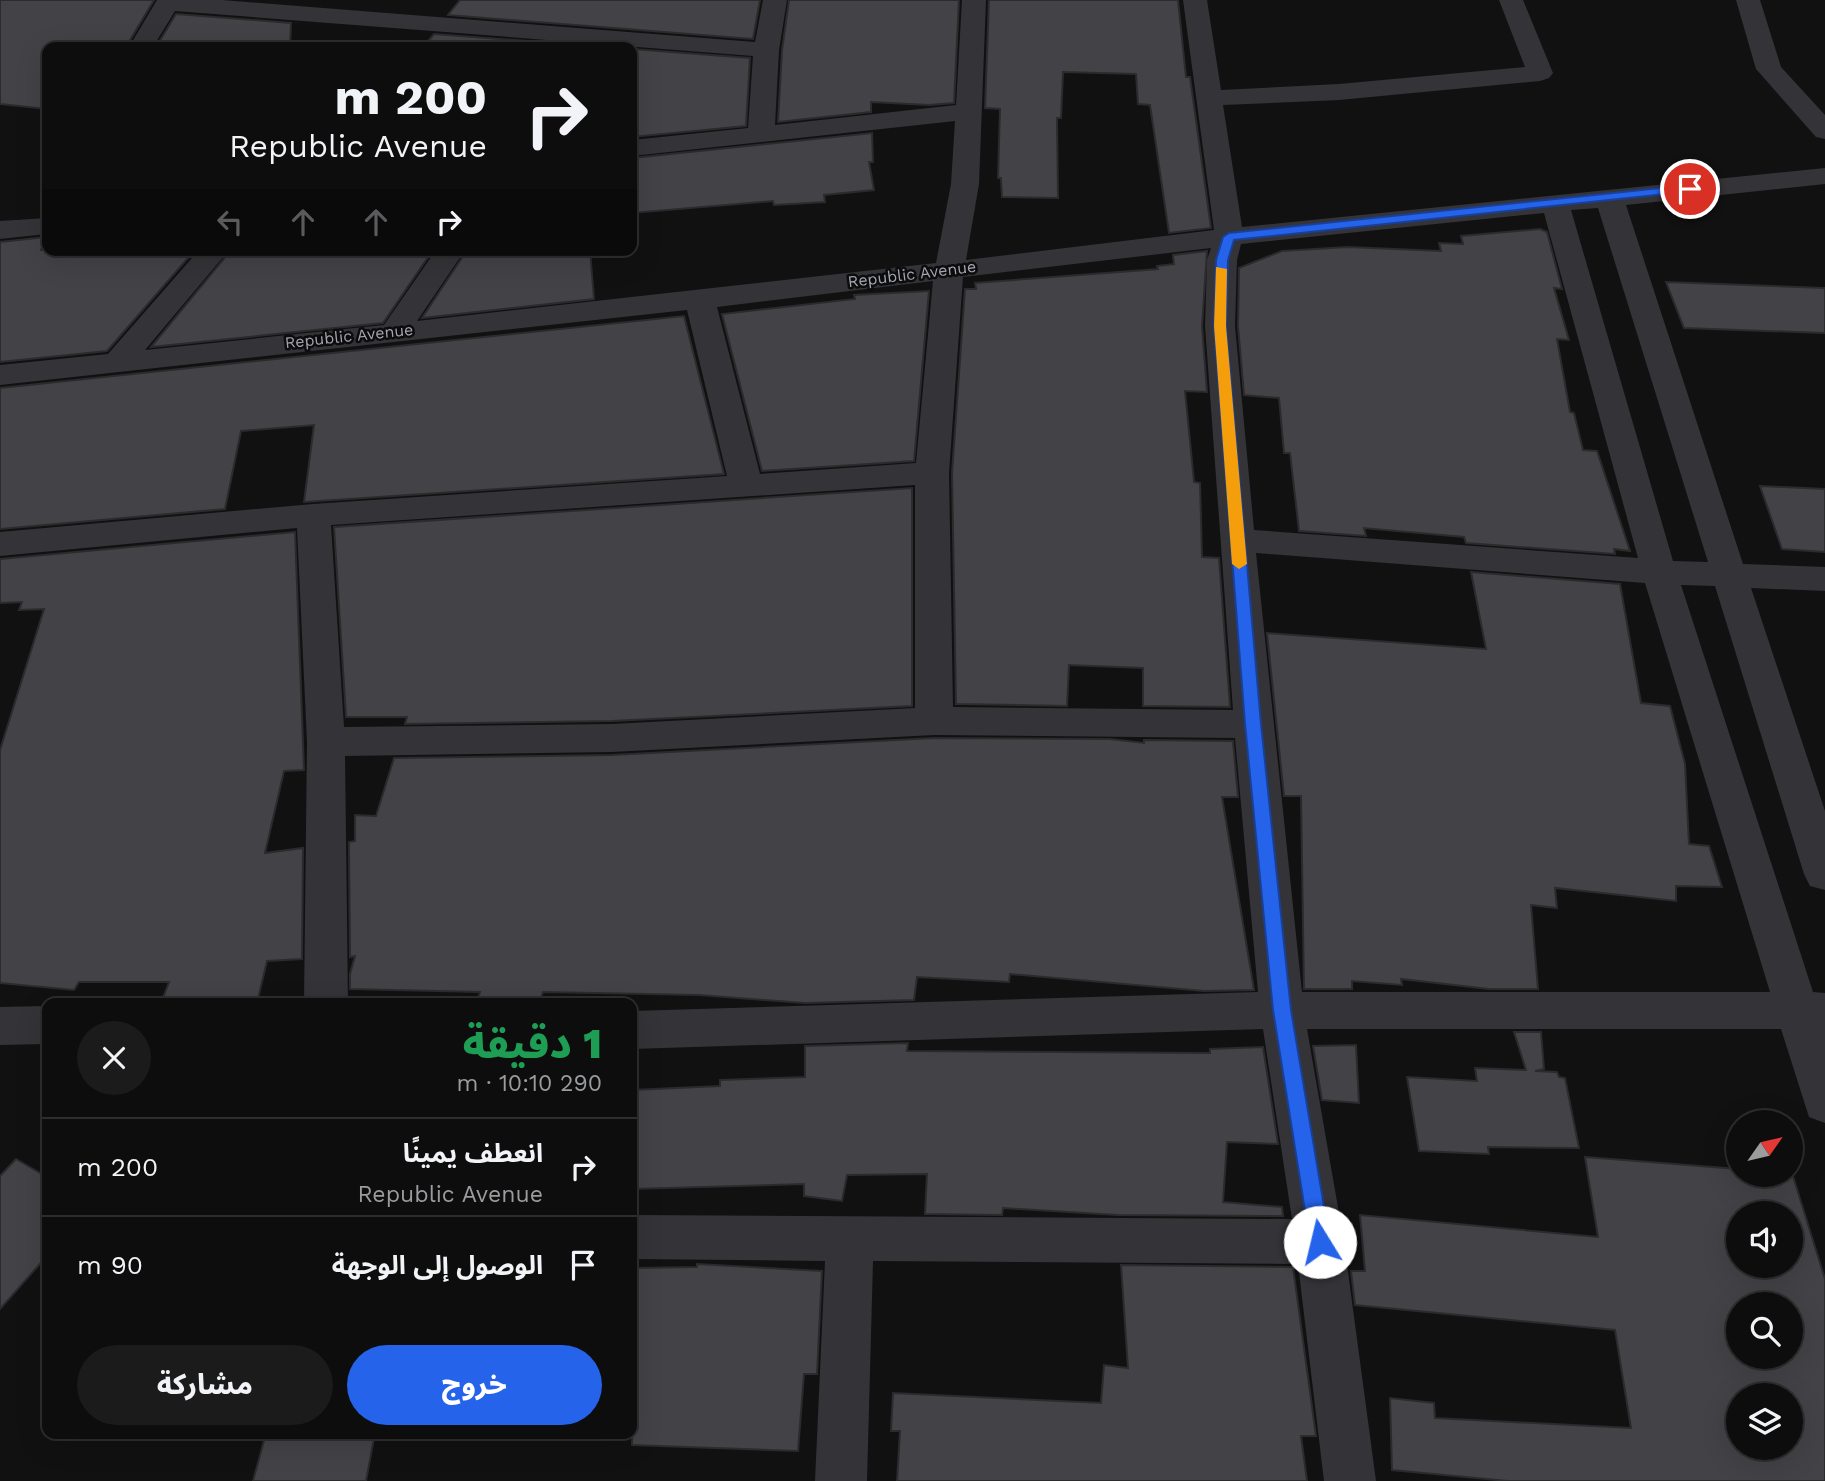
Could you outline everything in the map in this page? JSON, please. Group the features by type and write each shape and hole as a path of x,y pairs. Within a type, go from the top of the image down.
{"street":[{"path":"761,135 766,50 775,0"},
{"path":"934,721 932,472 949,271 965,184 974,0"},
{"path":"1195,0 1229,237 1222,260 1219,302 1253,724 1282,1010 1320,1242 1350,1481"},
{"path":"1209,98 1339,92 1540,73 1511,0"},
{"path":"1748,0 1753,24 1769,69 1825,131"},
{"path":"144,42 169,1 589,42"},
{"path":"371,42 385,21"},
{"path":"637,44 766,50"},
{"path":"637,147 967,112"},
{"name":"Republic Avenue","path":"0,375 700,300 1229,237 1825,176"},
{"path":"1609,197 1727,575 1825,874"},
{"path":"1555,202 1658,572 1726,777 1811,1011 1825,1103"},
{"path":"118,362 210,256"},
{"path":"395,331 447,256"},
{"path":"700,300 746,486"},
{"path":"0,544 313,515 932,472"},
{"path":"313,515 326,742 326,998"},
{"path":"1237,540 1658,572 1825,579"},
{"path":"326,742 612,738 934,721 1253,724"},
{"path":"637,1030 1282,1010 1811,1011"},
{"path":"0,1026 42,1025"},
{"path":"637,1237 1320,1242"},
{"path":"841,1481 850,1237"}],"building":[{"path":"0,0 154,0 129,42 42,42 42,108 0,104"},
{"path":"460,0 760,0 753,39 448,15"},
{"path":"789,0 959,0 954,103 929,105 871,102 871,112 778,122 782,50"},
{"path":"989,0 1178,0 1186,77 1190,77 1211,228 1169,233 1150,105 1138,104 1136,74 1063,72 1061,118 1057,118 1058,198 1002,197 1001,178 998,178 1000,109 985,108"},
{"path":"176,14 291,23 290,42 159,42"},
{"path":"434,34 540,42 427,42"},
{"path":"637,49 750,58 746,126 637,137"},
{"path":"872,133 873,162 869,162 874,190 824,195 825,202 774,205 773,201 637,213 637,157"},
{"path":"1540,229 1547,232 1562,289 1554,288 1569,340 1557,339 1570,412 1574,413 1583,450 1597,451 1630,551 1614,549 1615,554 1466,543 1464,537 1364,528 1366,536 1299,531 1290,453 1284,453 1279,398 1244,395 1238,326 1239,268 1282,251 1348,247 1441,251 1439,243 1463,244 1461,236"},
{"path":"42,237 42,256 190,256 107,351 0,362 0,242"},
{"path":"1207,251 1202,326 1207,392 1185,391 1194,482 1200,483 1202,557 1219,558 1230,707 1143,706 1143,668 1069,665 1067,706 956,704 952,473 965,289 976,289 975,283 1158,269 1157,266 1174,264 1173,255"},
{"path":"226,256 429,256 383,323 151,347"},
{"path":"463,256 590,256 594,299 422,318"},
{"path":"1666,282 1825,288 1825,333 1684,328"},
{"path":"929,291 914,461 762,471 722,314 855,299 854,295"},
{"path":"684,316 724,474 304,502 314,425 241,431 225,509 0,529 0,388"},
{"path":"1760,486 1825,489 1825,552 1782,549"},
{"path":"912,488 912,706 612,721 405,724 407,717 346,717 334,527"},
{"path":"295,532 304,770 284,771 265,853 303,848 302,959 267,961 258,998 163,998 169,982 79,982 74,990 0,983 0,750 44,609 19,610 22,602 0,603 0,559"},
{"path":"1471,572 1620,584 1641,703 1670,706 1685,764 1689,844 1709,846 1722,887 1676,886 1676,901 1555,888 1557,908 1531,905 1538,989 1489,989 1401,979 1402,985 1352,981 1352,989 1304,989 1301,796 1284,796 1267,633 1486,649"},
{"path":"934,738 1110,739 1144,743 1144,740 1233,741 1238,797 1222,797 1254,990 1204,991 1010,974 1009,982 917,977 914,1000 805,1003 699,995 543,992 541,998 478,998 480,992 350,989 350,974 355,956 350,957 349,842 355,841 355,815 376,816 394,758 612,755"},
{"path":"1514,1032 1541,1032 1544,1069 1535,1071 1557,1072 1559,1077 1565,1078 1579,1148 1488,1147 1489,1154 1419,1151 1407,1077 1477,1081 1475,1068 1526,1070"},
{"path":"908,1043 907,1051 1210,1053 1210,1049 1263,1047 1278,1144 1227,1142 1223,1202 1282,1207 1283,1216 1118,1215 1003,1208 1002,1215 925,1214 927,1174 847,1175 842,1201 804,1196 804,1184 637,1189 637,1090 720,1086 720,1080 805,1077 805,1046"},
{"path":"1356,1045 1359,1103 1322,1100 1313,1046"},
{"path":"1585,1157 1726,1168 1726,1187 1796,1187 1801,1201 1726,1201 1726,1278 1803,1278 1803,1208 1825,1279 1825,1481 1508,1481 1392,1470 1390,1398 1434,1403 1435,1418 1631,1428 1615,1330 1355,1305 1351,1271 1365,1271 1360,1215 1598,1237"},
{"path":"16,1159 42,1174 42,1262 0,1309 0,1176"},
{"path":"697,1264 822,1271 817,1374 804,1374 798,1451 632,1445 632,1439 637,1439 637,1268 697,1267"},
{"path":"1121,1265 1293,1267 1316,1436 1301,1436 1307,1481 897,1481 900,1431 891,1431 893,1393 1101,1403 1104,1365 1128,1368"},
{"path":"264,1439 374,1439 366,1481 253,1481"}],"slow traffic":[{"path":"1221,269 1220,326 1239,564"}],"route":[{"path":"1320,1242 1282,1010 1253,724 1220,326 1222,260 1229,237 1690,189"}]}
